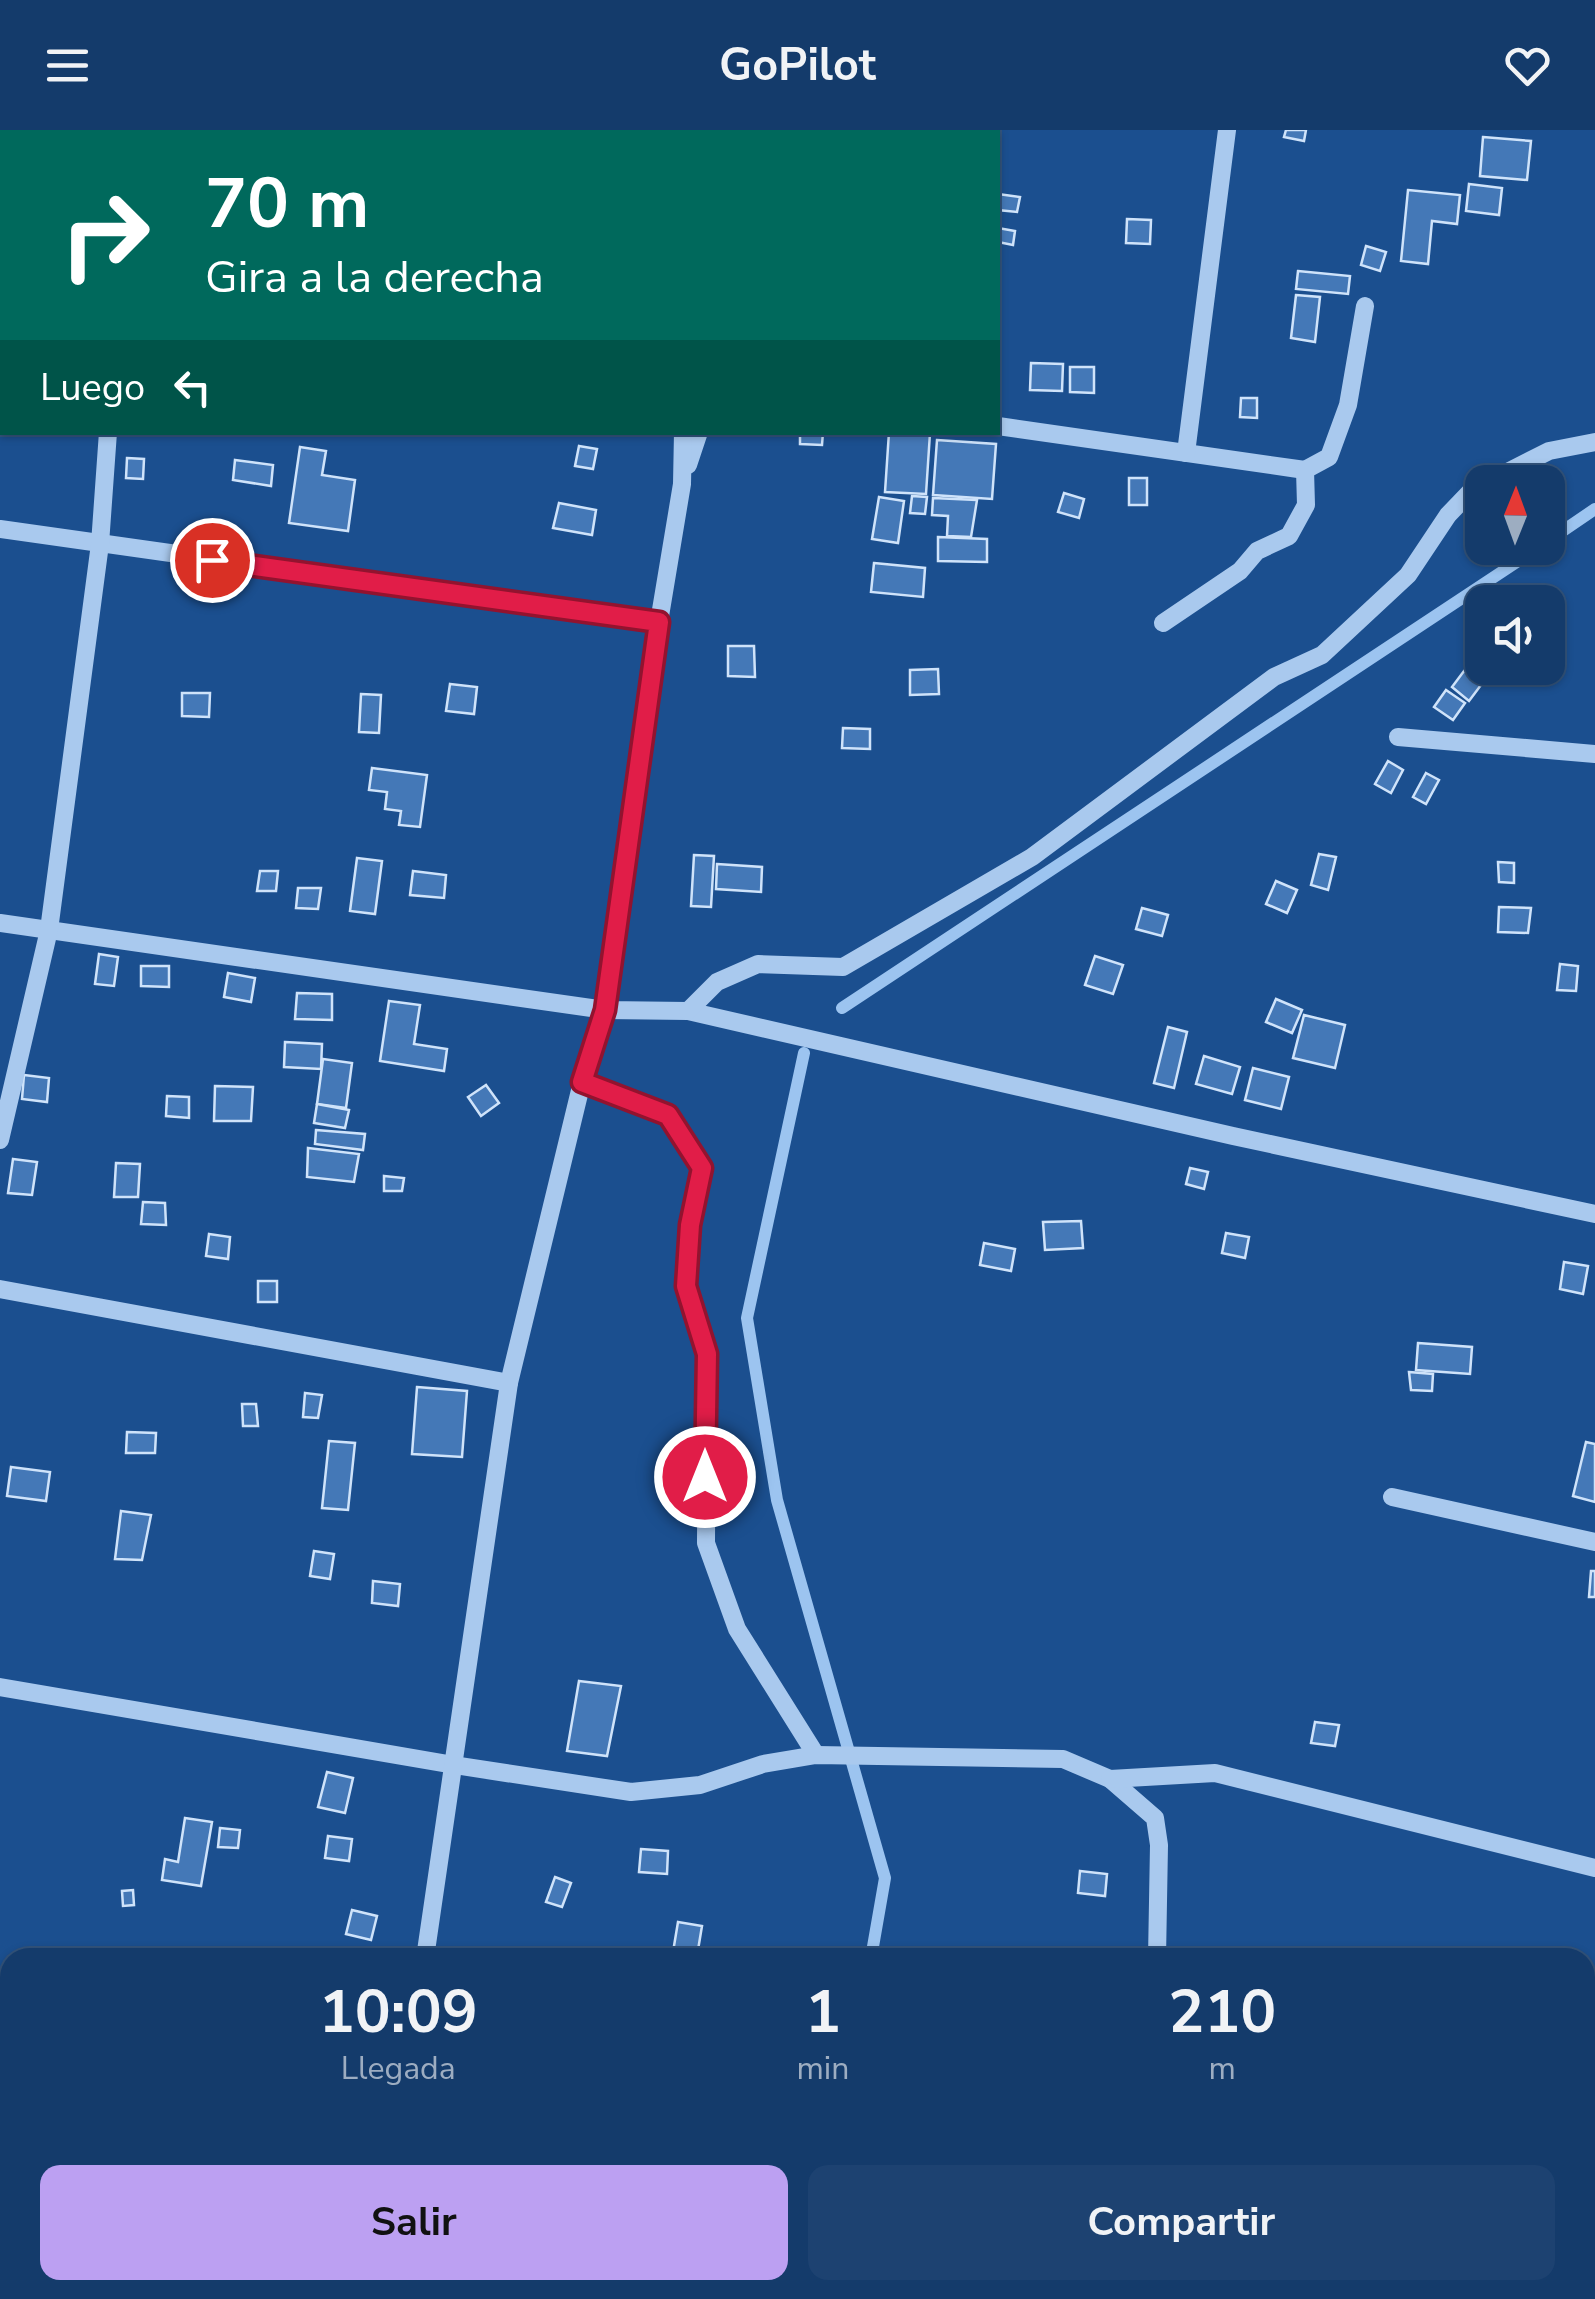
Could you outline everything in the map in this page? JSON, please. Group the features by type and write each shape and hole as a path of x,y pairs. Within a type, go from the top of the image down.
{"street":[{"path":"1186,454 1227,130"},
{"path":"1000,426 1305,470 1329,457 1348,405 1366,306"},
{"path":"0,1140 49,930 100,544 108,435"},
{"path":"427,1948 509,1383 582,1082 605,1010 682,484 683,435"},
{"path":"682,484 698,435"},
{"path":"1522,465 1549,451 1595,442"},
{"path":"1163,623 1240,571 1257,551 1289,536 1306,506 1305,470"},
{"path":"688,1011 717,982 758,964 843,967 1032,857 1274,678 1322,655 1408,575 1448,515 1465,497"},
{"path":"0,529 659,622"},
{"path":"1398,737 1595,754"},
{"path":"0,922 605,1010 688,1011 1232,1136 1595,1214"},
{"path":"582,1082 668,1115 702,1168 690,1225 686,1286 707,1354 706,1543 737,1629 825,1755"},
{"path":"0,1289 509,1383"},
{"path":"1392,1497 1595,1542"},
{"path":"0,1687 631,1792 700,1785 762,1764 825,1755 1064,1759 1110,1779 1154,1818 1159,1845 1157,1948"},
{"path":"1110,1779 1214,1773 1595,1868"}],"building":[{"path":"1286,130 1306,130 1304,141 1284,137"},
{"path":"1483,137 1531,141 1527,180 1480,176"},
{"path":"1469,184 1502,188 1499,215 1466,211"},
{"path":"1408,190 1460,195 1457,224 1432,221 1428,264 1401,261"},
{"path":"1000,194 1020,197 1017,212 1000,210"},
{"path":"1127,219 1151,220 1150,244 1126,243"},
{"path":"1000,228 1015,231 1013,245 1000,242"},
{"path":"1366,246 1386,252 1380,271 1361,265"},
{"path":"1298,271 1350,276 1348,294 1296,289"},
{"path":"1296,295 1320,297 1315,342 1291,338"},
{"path":"1031,363 1063,364 1062,391 1030,390"},
{"path":"1070,367 1094,367 1094,393 1070,392"},
{"path":"1241,398 1257,398 1257,418 1240,417"},
{"path":"800,435 823,435 822,445 800,444"},
{"path":"889,435 930,435 926,494 885,492"},
{"path":"937,440 996,444 992,499 933,495"},
{"path":"579,446 597,449 593,469 575,466"},
{"path":"300,447 326,451 322,475 355,480 348,531 289,523"},
{"path":"127,458 144,459 143,479 126,478"},
{"path":"235,460 273,465 271,486 233,480"},
{"path":"1129,478 1147,478 1147,505 1129,505"},
{"path":"1064,493 1084,499 1079,518 1058,512"},
{"path":"912,496 927,497 925,514 910,513"},
{"path":"879,497 904,501 898,543 872,539"},
{"path":"933,498 977,500 971,537 947,536 948,516 932,515"},
{"path":"559,503 596,510 592,535 553,528"},
{"path":"938,537 987,539 987,562 938,561"},
{"path":"874,563 925,568 923,597 871,592"},
{"path":"728,646 754,646 755,677 728,676"},
{"path":"938,669 939,694 910,695 910,670"},
{"path":"1464,671 1465,685 1481,685 1469,701 1452,687"},
{"path":"450,684 477,687 474,714 446,711"},
{"path":"1446,690 1465,703 1453,720 1434,707"},
{"path":"182,693 210,693 209,717 182,716"},
{"path":"361,694 381,695 379,733 359,732"},
{"path":"843,728 870,729 870,749 842,748"},
{"path":"1388,761 1403,770 1391,793 1375,784"},
{"path":"372,768 427,775 420,827 399,825 401,811 385,809 387,792 369,790"},
{"path":"1426,773 1439,780 1426,804 1413,797"},
{"path":"1319,854 1336,857 1328,890 1311,885"},
{"path":"694,855 714,856 711,907 691,906"},
{"path":"357,858 382,861 375,914 350,911"},
{"path":"1498,862 1514,863 1514,883 1499,882"},
{"path":"717,864 762,867 761,892 716,889"},
{"path":"260,871 278,871 276,891 257,891"},
{"path":"413,871 446,875 444,898 410,895"},
{"path":"1276,881 1297,890 1287,913 1266,904"},
{"path":"298,888 321,888 318,909 296,908"},
{"path":"1499,907 1531,908 1528,933 1498,932"},
{"path":"1142,908 1168,915 1162,936 1136,929"},
{"path":"99,954 118,957 114,986 95,984"},
{"path":"1095,956 1123,965 1113,994 1085,985"},
{"path":"1560,964 1578,966 1576,991 1557,990"},
{"path":"141,966 169,966 169,987 141,986"},
{"path":"228,973 255,978 251,1002 224,997"},
{"path":"297,993 332,994 332,1020 295,1019"},
{"path":"1276,999 1302,1010 1292,1033 1266,1022"},
{"path":"389,1001 420,1005 414,1044 447,1049 444,1071 380,1061"},
{"path":"1304,1015 1345,1025 1335,1068 1293,1058"},
{"path":"1168,1027 1187,1032 1174,1088 1154,1083"},
{"path":"285,1042 322,1044 321,1069 284,1067"},
{"path":"1204,1056 1240,1067 1232,1094 1196,1084"},
{"path":"323,1059 352,1063 346,1108 317,1104"},
{"path":"1253,1068 1289,1077 1281,1109 1245,1100"},
{"path":"24,1075 49,1078 47,1102 22,1099"},
{"path":"486,1085 499,1103 481,1116 468,1097"},
{"path":"215,1086 253,1087 251,1121 214,1121"},
{"path":"167,1096 189,1097 189,1118 166,1116"},
{"path":"317,1104 349,1110 345,1128 314,1123"},
{"path":"316,1130 365,1134 363,1150 315,1144"},
{"path":"308,1148 359,1154 354,1182 307,1177"},
{"path":"13,1159 37,1162 32,1195 8,1193"},
{"path":"116,1163 140,1164 138,1197 114,1197"},
{"path":"1190,1168 1208,1172 1204,1189 1186,1184"},
{"path":"384,1176 404,1178 402,1191 384,1191"},
{"path":"143,1202 165,1203 166,1225 141,1224"},
{"path":"1081,1221 1083,1248 1045,1250 1043,1222"},
{"path":"1226,1233 1249,1237 1245,1258 1222,1253"},
{"path":"209,1234 230,1237 228,1259 206,1256"},
{"path":"984,1243 1015,1249 1011,1271 980,1265"},
{"path":"1564,1262 1588,1266 1583,1294 1560,1289"},
{"path":"258,1281 277,1281 277,1302 258,1302"},
{"path":"1418,1343 1472,1347 1470,1374 1416,1370"},
{"path":"1409,1372 1433,1374 1432,1391 1411,1390"},
{"path":"417,1387 467,1391 462,1457 412,1454"},
{"path":"305,1393 322,1395 318,1418 303,1417"},
{"path":"242,1404 256,1404 258,1426 243,1426"},
{"path":"127,1432 156,1433 155,1453 126,1453"},
{"path":"329,1441 355,1443 348,1510 322,1508"},
{"path":"1586,1442 1595,1444 1595,1502 1573,1496"},
{"path":"11,1467 50,1472 46,1501 7,1496"},
{"path":"121,1511 151,1515 142,1560 115,1559"},
{"path":"314,1551 334,1554 330,1579 310,1576"},
{"path":"1591,1571 1595,1571 1595,1597 1589,1597"},
{"path":"373,1581 400,1584 398,1606 372,1603"},
{"path":"579,1681 621,1686 607,1756 567,1751"},
{"path":"1315,1722 1339,1725 1335,1746 1311,1743"},
{"path":"327,1772 353,1778 345,1813 318,1807"},
{"path":"185,1818 212,1822 201,1886 162,1880 165,1859 178,1862"},
{"path":"220,1828 240,1830 238,1848 218,1847"},
{"path":"328,1836 352,1839 349,1861 325,1858"},
{"path":"641,1849 668,1851 667,1874 639,1872"},
{"path":"1080,1871 1107,1874 1105,1896 1078,1893"},
{"path":"555,1877 571,1883 562,1907 546,1902"},
{"path":"133,1890 134,1905 123,1906 122,1891"},
{"path":"352,1910 377,1916 371,1940 346,1934"},
{"path":"678,1922 702,1926 698,1948 674,1948"}],"waterway":[{"path":"1565,529 1595,509"},
{"path":"842,1008 1512,565"},
{"path":"804,1053 747,1318 777,1500 885,1878 873,1948"}],"route":[{"path":"212,560 659,622 605,1010 582,1082 668,1115 702,1168 690,1225 686,1286 707,1354 705,1477"}]}
